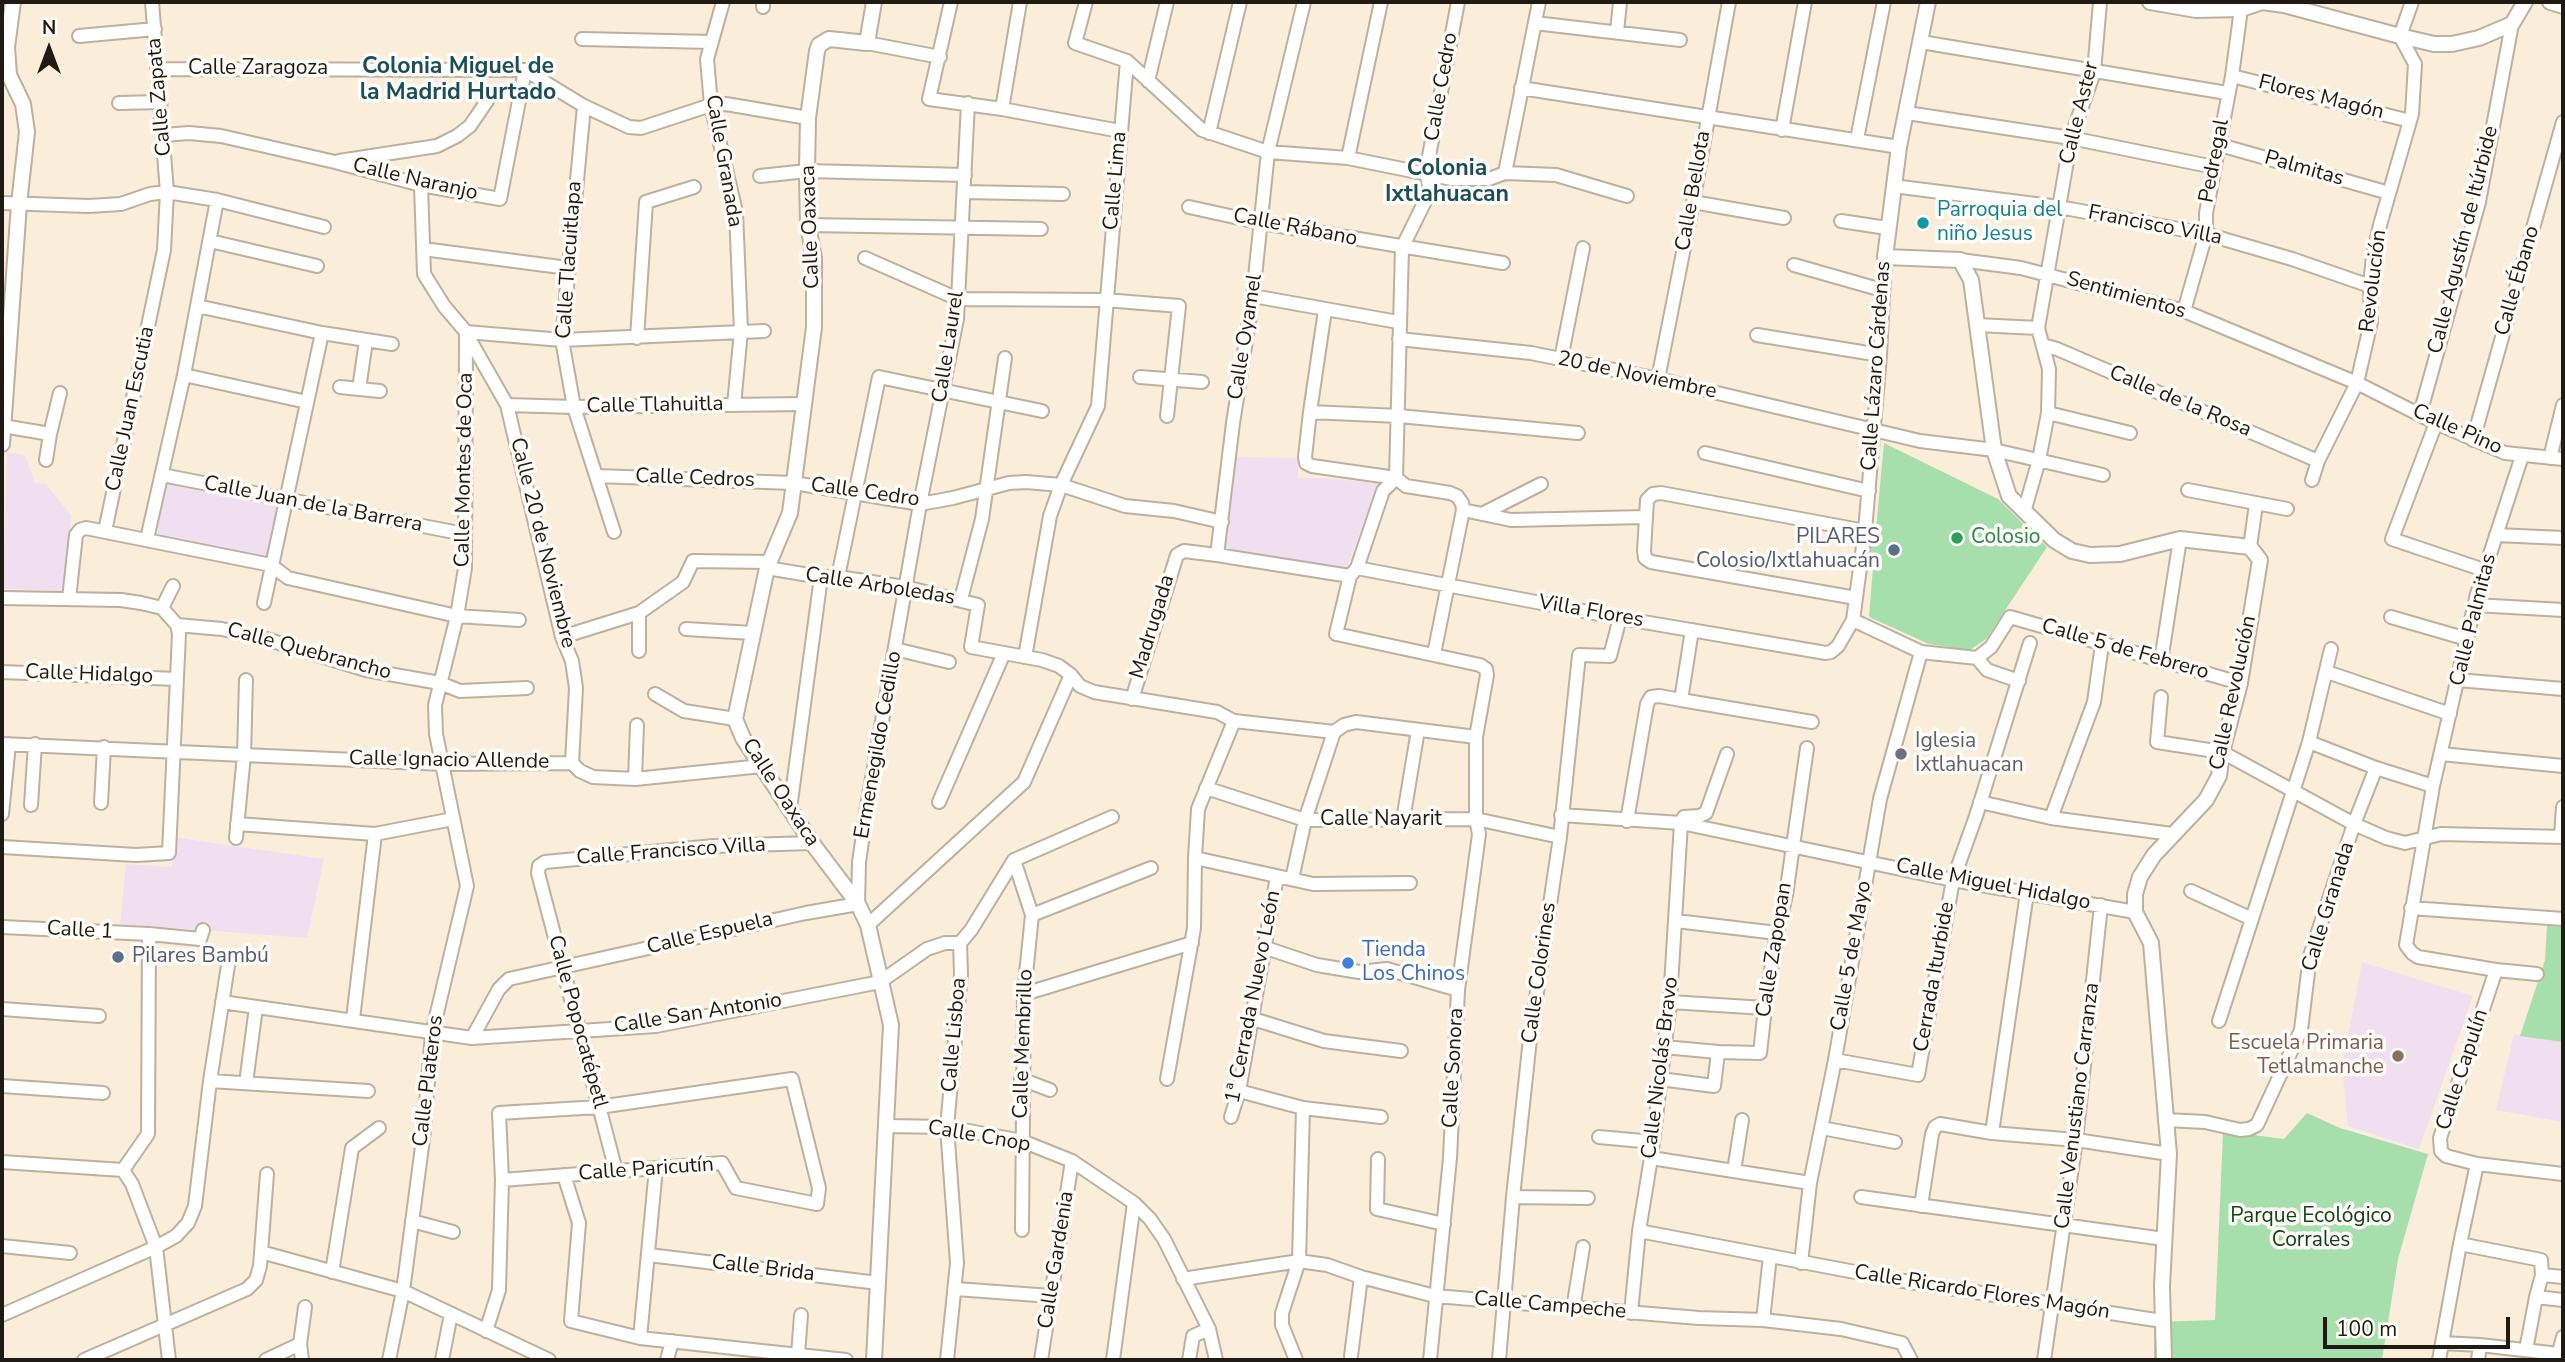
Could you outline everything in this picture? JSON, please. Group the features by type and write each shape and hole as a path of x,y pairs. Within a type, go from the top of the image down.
{"street":[{"path":"2,443 19,204 27,132 23,104 9,75 7,47 13,2"},
{"name":"Calle Zapata","path":"152,2 167,192"},
{"name":"Calle Granada","path":"723,2 707,59 711,105 736,212 741,331 734,405"},
{"path":"874,2 867,43 940,57"},
{"path":"951,2 929,99 1002,108 1120,131"},
{"path":"1002,108 1020,2"},
{"path":"1086,2 1075,43 1126,61 1202,130 1269,152 1348,158 1452,179 1489,178 1505,173 1556,175 1627,196"},
{"path":"1149,81 1167,2"},
{"path":"1209,132 1240,2"},
{"name":"Calle Oyamel","path":"1222,522 1233,423 1253,296 1269,152 1304,2"},
{"path":"1348,158 1381,2"},
{"name":"Calle Cedro","path":"1402,248 1430,191 1426,172 1458,2"},
{"path":"1505,173 1539,2"},
{"path":"1617,32 1620,2"},
{"name":"Calle Bellota","path":"1658,379 1729,2"},
{"path":"1782,130 1805,2"},
{"path":"1857,139 1884,2"},
{"name":"Calle Lázaro Cárdenas","path":"1853,620 1869,491 1887,228 1899,147 1928,2"},
{"name":"Calle Aster","path":"2024,512 2039,460 2048,413 2049,369 2038,328 2071,138 2094,72 2100,2"},
{"path":"2150,2 2241,9 2262,2 2284,5 2434,44 2452,44 2479,38 2512,24 2525,2"},
{"path":"2400,36 2412,2"},
{"path":"2550,2 2563,6"},
{"name":"Pedregal","path":"2184,311 2206,233 2206,213 2232,76 2241,9"},
{"path":"1535,23 1679,40"},
{"name":"Calle Agustín de Itúrbide","path":"2420,414 2479,202 2512,24"},
{"path":"79,36 155,29"},
{"name":"Revolución","path":"2312,480 2318,461 2357,383 2371,322 2370,286 2379,225 2410,121 2415,64 2400,36"},
{"name":"Calle Oaxaca","path":"867,43 829,38 819,45 817,51 808,118 807,171 808,225 814,258 814,327 790,513 768,565 735,719 743,738 812,843 858,904 868,925 891,1025 874,1360"},
{"path":"582,39 711,42"},
{"path":"1922,42 2227,93"},
{"name":"Calle Lima","path":"1025,657 1050,516 1061,485 1098,406 1126,61"},
{"name":"Calle Zaragoza","path":"158,69 525,69"},
{"path":"525,69 584,107 629,127 641,128 711,105 726,104 808,118"},
{"name":"Calle Naranjo","path":"164,135 189,133 221,136 421,185 500,200 525,69"},
{"name":"Flores Magón","path":"2232,76 2410,121"},
{"path":"1521,88 1899,147"},
{"path":"335,162 437,146 470,126 489,98"},
{"path":"119,103 161,102"},
{"name":"Calle Laurel","path":"905,587 957,320 968,103"},
{"name":"Calle Tlacuitlapa","path":"584,107 562,340 574,407 614,533"},
{"path":"1907,113 2071,138 2214,167"},
{"name":"Calle Ébano","path":"2473,440 2563,121"},
{"name":"Palmitas","path":"2220,145 2389,193"},
{"path":"760,176 807,171 965,175"},
{"path":"421,185 424,274 444,306 466,332 562,340 764,331"},
{"name":"Francisco Villa","path":"1893,186 2059,207 2206,233 2370,286"},
{"path":"638,338 646,202 694,187"},
{"path":"2,203 89,206 121,204 150,194 167,192 217,200 324,227"},
{"name":"Calle Juan Escutia","path":"105,531 164,250 167,192"},
{"path":"965,192 1063,194"},
{"path":"147,539 184,375 217,200"},
{"path":"1693,202 1784,218"},
{"name":"Calle Rábano","path":"1189,207 1402,248 1503,263"},
{"path":"1841,221 1887,228"},
{"path":"808,225 1041,229"},
{"path":"210,241 317,266"},
{"path":"1325,310 1310,412 1306,463 1396,478 1406,486 1457,496 1463,510 1450,586 1434,653 1336,634 1354,572 1383,491 1396,478 1402,248"},
{"path":"1561,359 1583,248"},
{"path":"423,249 568,268"},
{"name":"Sentimientos","path":"1885,257 1960,260 2049,274 2184,311 2357,383"},
{"path":"865,258 958,299 1105,300 1179,306 1167,416"},
{"path":"1960,260 1971,280 1994,450 2009,496 2054,540 2073,551 2090,555 2120,554 2180,540 2250,547 2256,504"},
{"path":"1794,265 1882,290"},
{"path":"1253,296 1398,322"},
{"path":"197,306 322,333 392,344"},
{"path":"1977,325 2038,328"},
{"name":"Calle 20 de Noviembre","path":"466,332 507,405 562,637 572,661 576,688 572,763"},
{"name":"Calle Montes de Oca","path":"443,764 436,734 436,705 457,616 465,568 466,332"},
{"path":"264,603 322,333"},
{"path":"1757,335 1880,355"},
{"name":"20 de Noviembre","path":"1399,339 1531,353 1658,379 1873,429"},
{"path":"359,389 366,341"},
{"name":"Calle de la Rosa","path":"2043,345 2318,461"},
{"path":"961,599 982,519 1005,358"},
{"path":"184,375 307,402"},
{"path":"838,578 879,377 1042,411"},
{"path":"1140,377 1202,383"},
{"name":"Calle Pino","path":"2357,383 2436,423 2505,453 2563,459"},
{"path":"340,387 380,391"},
{"path":"46,460 60,393"},
{"name":"Calle Tlahuitla","path":"507,405 574,407 804,404"},
{"path":"2550,458 2563,405"},
{"path":"1310,412 1399,415 1578,433"},
{"path":"2048,413 2130,433"},
{"path":"2436,423 2392,539 2484,570"},
{"path":"3,426 50,434"},
{"path":"1873,429 1920,441 1994,450 2103,475"},
{"path":"1705,453 1869,491"},
{"name":"Calle Palmitas","path":"2496,970 2418,957 2406,945 2406,935 2433,786 2475,605 2522,456"},
{"name":"Calle Juan de la Barrera","path":"162,475 464,534"},
{"name":"Calle Cedros","path":"596,476 794,483"},
{"name":"Calle Cedro","path":"794,483 920,504 1009,483 1061,485"},
{"path":"1482,514 1541,484"},
{"path":"1061,485 1125,506 1174,511 1222,522 1217,555 1354,572"},
{"path":"2188,490 2287,509"},
{"path":"1856,598 1651,562 1645,558 1644,551 1647,500 1653,494 1661,494 1865,531"},
{"path":"1463,510 1511,520 1646,517"},
{"path":"69,598 76,535 86,528 271,565 288,578 457,616 519,620"},
{"path":"2496,535 2563,538"},
{"path":"2161,661 2180,540"},
{"name":"Calle Revolución","path":"2135,912 2135,894 2140,877 2172,834 2206,800 2219,776 2222,752 2240,683 2260,560 2250,547"},
{"name":"Madrugada","path":"1132,699 1177,555 1184,551 1217,555"},
{"name":"Calle Arboledas","path":"639,613 683,582 693,561 768,565 821,578 905,587 978,605 971,647 1059,666 1080,686 1094,692 1217,712 1234,721 1334,732"},
{"name":"Villa Flores","path":"1354,572 1450,586 1826,653 1838,646 1853,620"},
{"path":"790,809 821,578"},
{"path":"162,608 173,586"},
{"name":"Ermenegildo Cedillo","path":"858,904 859,862 866,807 905,587"},
{"path":"2,598 121,600 162,608 177,625 169,853 136,855 2,847"},
{"path":"2475,605 2563,610"},
{"path":"562,637 639,613 639,651"},
{"name":"Calle 5 de Febrero","path":"1977,659 1990,647 2010,617 2240,683"},
{"path":"2390,617 2467,639"},
{"name":"Calle Colorines","path":"1499,1360 1530,1039 1560,836 1579,655 1610,656 1620,618"},
{"path":"1853,620 1921,652 1977,659 1987,670 2019,681"},
{"name":"Calle Quebrancho","path":"177,625 233,631 366,670 440,683 460,691 527,688"},
{"path":"686,629 752,633"},
{"path":"1681,700 1692,630"},
{"name":"Cerrada Iturbide","path":"1835,1060 1917,1075 1953,880 2029,643"},
{"path":"2051,818 2094,702 2102,644"},
{"path":"895,649 949,662"},
{"path":"2219,1021 2309,742 2331,649"},
{"name":"Calle 5 de Mayo","path":"1801,1263 1810,1183 1835,1060 1868,862 1881,799 1921,652"},
{"path":"939,802 1004,653"},
{"name":"Calle Sonora","path":"1430,1360 1450,1158 1458,990 1479,834 1476,819 1476,737 1487,675 1486,669 1480,665 1434,653"},
{"name":"Calle Hidalgo","path":"2,672 177,678"},
{"path":"2327,672 2450,714"},
{"path":"868,925 1024,782 1071,675"},
{"path":"246,680 244,755 237,831 374,834 453,819"},
{"path":"2458,680 2563,689"},
{"path":"654,694 684,711 735,719"},
{"path":"1627,821 1647,704 1651,697 1659,696 1812,722"},
{"path":"2161,697 2157,742 2222,752 2354,824 2386,838 2405,843 2441,834 2562,837 2563,807"},
{"path":"1167,1079 1194,929 1198,809 1234,721"},
{"path":"1292,879 1305,820 1334,732 1344,725 1356,722 1476,737"},
{"path":"635,779 637,725"},
{"path":"1403,820 1418,730"},
{"path":"2309,742 2433,786"},
{"path":"2,814 5,744"},
{"name":"Calle Ignacio Allende","path":"5,744 443,764 572,763 593,778 635,779 762,766"},
{"path":"31,804 36,744"},
{"path":"101,803 104,747"},
{"name":"Calle Zapopan","path":"1718,1052 1760,1053 1807,748"},
{"path":"1681,823 1684,817 1706,813 1727,754"},
{"path":"2441,754 2563,766"},
{"name":"Calle Plateros","path":"390,1360 403,1292 423,1139 432,1034 467,886 443,764"},
{"name":"Calle Granada","path":"2165,1120 2205,1122 2240,1130 2257,1125 2301,1030 2310,956 2354,824 2376,768"},
{"name":"Calle Nayarit","path":"1206,788 1305,820 1476,819 1560,836"},
{"path":"1980,802 2051,818 2172,834"},
{"name":"Calle Miguel Hidalgo","path":"1561,815 1681,823 1953,880 2135,912"},
{"path":"880,982 927,949 945,943 960,943 1014,860 1112,817"},
{"name":"Calle Nicolás Bravo","path":"1631,1312 1639,1231 1670,1002 1681,823"},
{"path":"353,1019 374,834"},
{"name":"Calle Francisco Villa","path":"538,873 539,866 545,862 714,846 812,843"},
{"path":"1195,858 1313,884 1410,883"},
{"name":"Calle Membrillo","path":"1014,860 1032,915 1024,994 1021,1079 1022,1230"},
{"path":"1032,915 1151,868"},
{"name":"Calle Popocatépetl","path":"538,873 617,1171"},
{"name":"1ª Cerrada Nuevo León","path":"1231,1117 1239,1091 1276,877"},
{"path":"2192,891 2252,919"},
{"path":"1992,1133 2027,892"},
{"name":"Calle Espuela","path":"472,1038 499,989 509,979 806,913 858,904"},
{"name":"Calle Venustiano Carranza","path":"2044,1360 2076,1140 2101,905"},
{"path":"2411,908 2563,919"},
{"path":"2135,912 2151,943 2169,1154 2162,1321 2164,1360"},
{"path":"1676,921 1777,933"},
{"name":"Calle 1","path":"2,927 202,934"},
{"path":"123,1170 148,1134 149,934"},
{"name":"Calle Lisboa","path":"947,1360 957,1263 947,1127 961,974 960,943"},
{"path":"1024,994 1192,943"},
{"path":"1263,947 1317,965 1359,972 1387,969 1458,990"},
{"path":"2,1315 156,1247 176,1236 188,1223 195,1206 210,1081 229,959"},
{"path":"2496,970 2537,974"},
{"name":"Calle Capulín","path":"2496,970 2439,1145 2446,1156 2477,1164 2563,1174"},
{"name":"Calle San Antonio","path":"222,1002 472,1038 656,1026 880,982"},
{"path":"1670,1002 1765,1008"},
{"path":"246,1083 257,1007"},
{"path":"2,1009 99,1016"},
{"path":"1250,1018 1324,1041 1401,1051"},
{"path":"1660,1079 1714,1086 1718,1052 1664,1047"},
{"name":"Calle Paricutín","path":"502,1180 722,1163 736,1188 817,1204 819,1188 792,1079 599,1107"},
{"path":"1021,1079 1050,1090"},
{"path":"210,1081 368,1091"},
{"path":"2,1086 103,1093"},
{"path":"1239,1091 1303,1108 1381,1117"},
{"path":"486,1331 499,1290 502,1180 499,1113 599,1107"},
{"path":"1296,1360 1282,1325 1282,1313 1300,1261 1303,1108"},
{"path":"1734,1171 1742,1120"},
{"path":"1921,1206 1933,1134 1935,1127 1940,1124 1992,1133 2076,1140 2169,1154"},
{"name":"Calle Cnop","path":"885,1126 947,1127 1022,1141 1072,1161 1134,1203 1164,1239 1209,1329 1216,1360"},
{"path":"332,1272 352,1148 379,1128"},
{"path":"1822,1128 1895,1143"},
{"path":"1599,1136 1653,1142"},
{"path":"1651,1158 1810,1183"},
{"path":"1378,1159 1377,1209 1444,1224"},
{"name":"Calle Gardenia","path":"1041,1360 1072,1161"},
{"path":"2,1162 123,1170"},
{"path":"2440,1360 2477,1164"},
{"path":"640,1338 656,1168"},
{"path":"123,1170 132,1184 156,1247 169,1360"},
{"path":"85,1360 247,1289 256,1280 267,1174"},
{"path":"564,1175 579,1223 571,1321 640,1338 765,1356 798,1355 846,1360"},
{"path":"1513,1197 1588,1198"},
{"path":"1861,1198 2164,1239"},
{"path":"1113,1360 1134,1203"},
{"path":"412,1221 453,1232"},
{"name":"Calle Ricardo Flores Magón","path":"1639,1231 1801,1263 2053,1306 2162,1321"},
{"path":"2460,1244 2541,1260 2542,1275 2526,1350"},
{"path":"2,1246 70,1253"},
{"path":"1573,1309 1583,1247"},
{"path":"261,1252 403,1292 486,1331 523,1354 549,1360"},
{"name":"Calle Brida","path":"649,1255 878,1283"},
{"path":"1763,1320 1770,1256"},
{"name":"Calle Campeche","path":"1183,1279 1300,1261 1326,1265 1435,1296 1573,1309 1763,1320 1841,1329 1902,1343 1911,1360"},
{"path":"2542,1275 2563,1277"},
{"path":"1351,1356 1361,1277"},
{"path":"956,1289 1051,1296"},
{"path":"2536,1297 2563,1300"},
{"path":"302,1360 300,1344 305,1307"},
{"path":"442,1360 451,1314"},
{"path":"798,1355 801,1315"},
{"path":"1189,1360 1193,1336 1209,1329"},
{"path":"2442,1343 2526,1350 2558,1357 2563,1337"},
{"path":"667,1360 672,1341"},
{"path":"266,1360 300,1344"},
{"path":"2478,1360 2480,1345"},
{"path":"1499,1360 1506,1360"}],"shaded area":[{"path":"7,452 25,455 35,483 46,484 71,515 65,591 3,589"},
{"path":"1235,457 1298,458 1298,478 1378,483 1347,568 1224,550"},
{"path":"168,480 279,503 266,560 156,537"},
{"path":"173,837 324,859 307,938 120,924 126,864 172,867"},
{"name":"Escuela Primaria Tetlalmanche","path":"2362,962 2473,996 2419,1149 2348,1126 2342,1067"},
{"path":"2514,1034 2563,1042 2563,1122 2496,1110"}],"green space":[{"name":"Colosio","path":"1884,443 1998,499 2047,547 1986,639 1970,650 1929,644 1869,617 1874,555 1863,555 1866,527 1876,529"},
{"path":"2547,926 2563,927 2563,1042 2520,1036 2545,960"},
{"name":"Parque Ecológico Corrales","path":"2307,1113 2340,1128 2428,1154 2398,1259 2382,1360 2154,1360 2154,1322 2215,1320 2223,1131 2284,1139"}],"place":[{"name":"Parroquia del niño Jesus","path":"1923,223"},
{"name":"Colosio","path":"1957,538"},
{"name":"PILARES Colosio/Ixtlahuacán","path":"1894,550"},
{"name":"Iglesia Ixtlahuacan","path":"1901,754"},
{"name":"Pilares Bambú","path":"118,957"},
{"name":"Tienda Los Chinos","path":"1348,963"},
{"name":"Escuela Primaria Tetlalmanche","path":"2398,1056"}],"district":[{"name":"Colonia Miguel de la Madrid Hurtado","path":"458,80"},
{"name":"Colonia Ixtlahuacan","path":"1447,182"}]}
